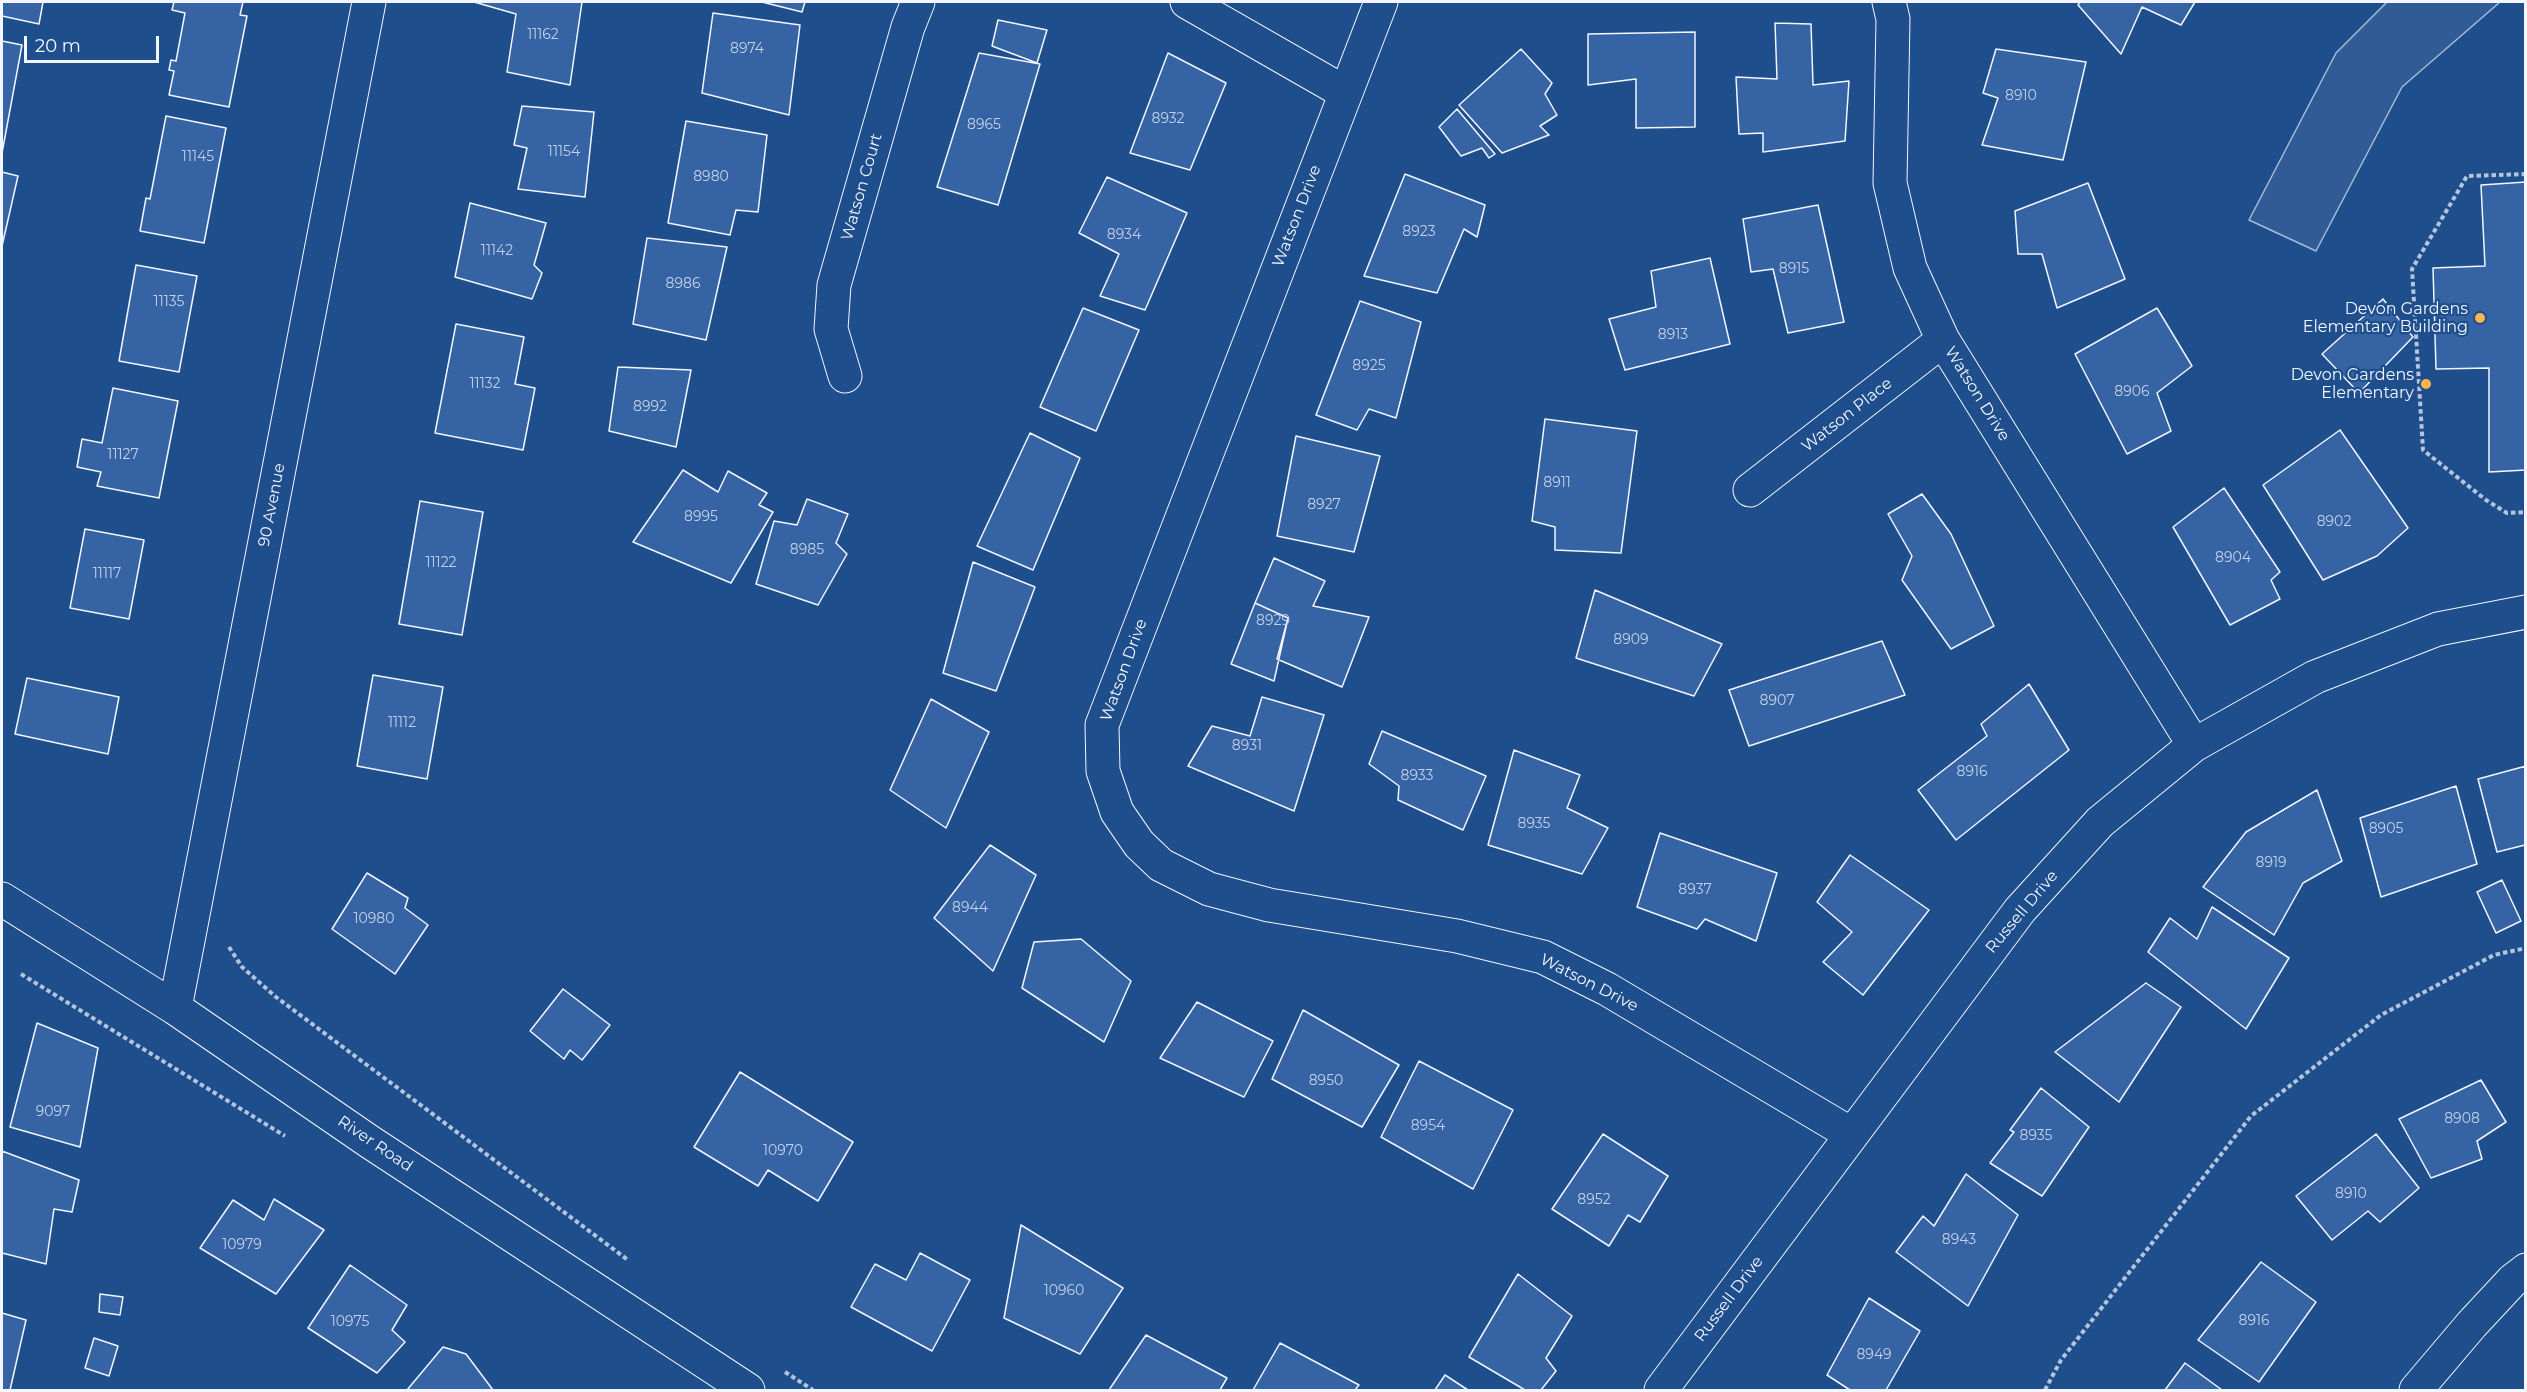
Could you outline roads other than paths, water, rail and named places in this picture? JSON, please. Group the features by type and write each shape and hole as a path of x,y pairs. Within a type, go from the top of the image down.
{"street":[{"name":"90 Avenue","path":"175,1008 369,2"},
{"name":"Watson Court","path":"845,375 831,329 834,285 908,27 918,2"},
{"path":"1187,2 1344,92"},
{"name":"Watson Drive","path":"1381,2 1344,92 1102,725 1103,771 1117,812 1139,844 1161,865 1209,889 1269,905 1457,936 1543,957 1607,989 1851,1134"},
{"name":"Watson Drive","path":"1889,2 1893,19 1890,183 1910,267 1943,340 2194,745"},
{"name":"Watson Place","path":"1750,490 1943,340"},
{"name":"Russell Drive","path":"1661,1390 2020,910 2100,822 2194,745 2325,673 2439,629 2526,612"},
{"name":"River Road","path":"2,899 175,1008 370,1142 748,1390"},
{"path":"2416,1390 2479,1317 2513,1280 2526,1270"}],"place":[{"name":"Devon Gardens Elementary Building","path":"2480,318"},
{"name":"Devon Gardens Elementary","path":"2426,384"}]}
